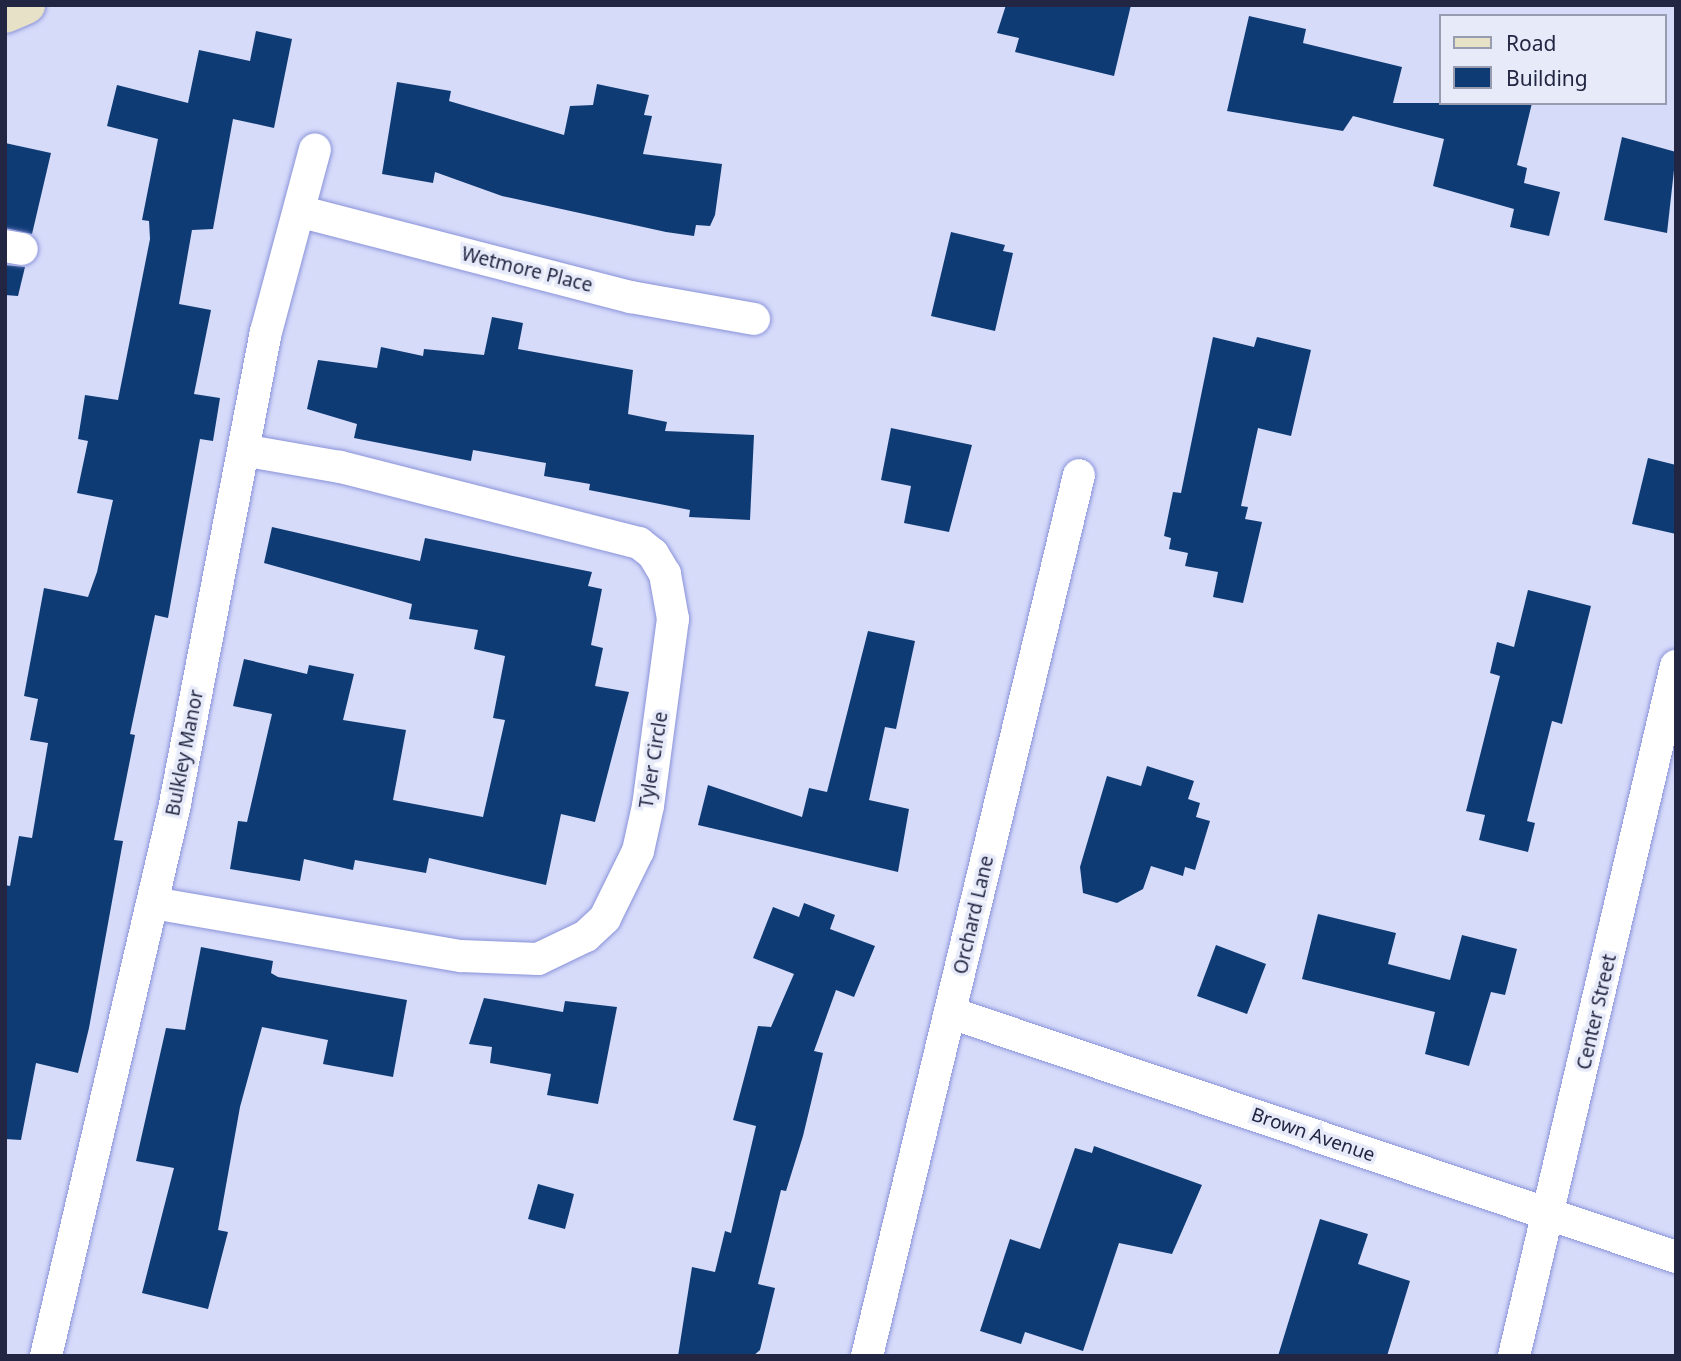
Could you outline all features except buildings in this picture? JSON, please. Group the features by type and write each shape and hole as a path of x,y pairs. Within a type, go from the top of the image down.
{"street":[{"path":"5,14 26,5"},
{"name":"Bulkley Manor","path":"46,1356 153,903 266,332 302,212 315,149"},
{"name":"Wetmore Place","path":"302,212 631,296 754,319"},
{"name":"Tyler Circle","path":"153,903 461,956 538,959 586,936 605,918 638,851 648,806 673,619 666,574 653,554 639,543 340,467 243,450"},
{"name":"Orchard Lane","path":"867,1356 1079,475"},
{"name":"Center Street","path":"1514,1356 1550,1215 1676,666"},
{"name":"Brown Avenue","path":"951,1013 1676,1257"}]}
